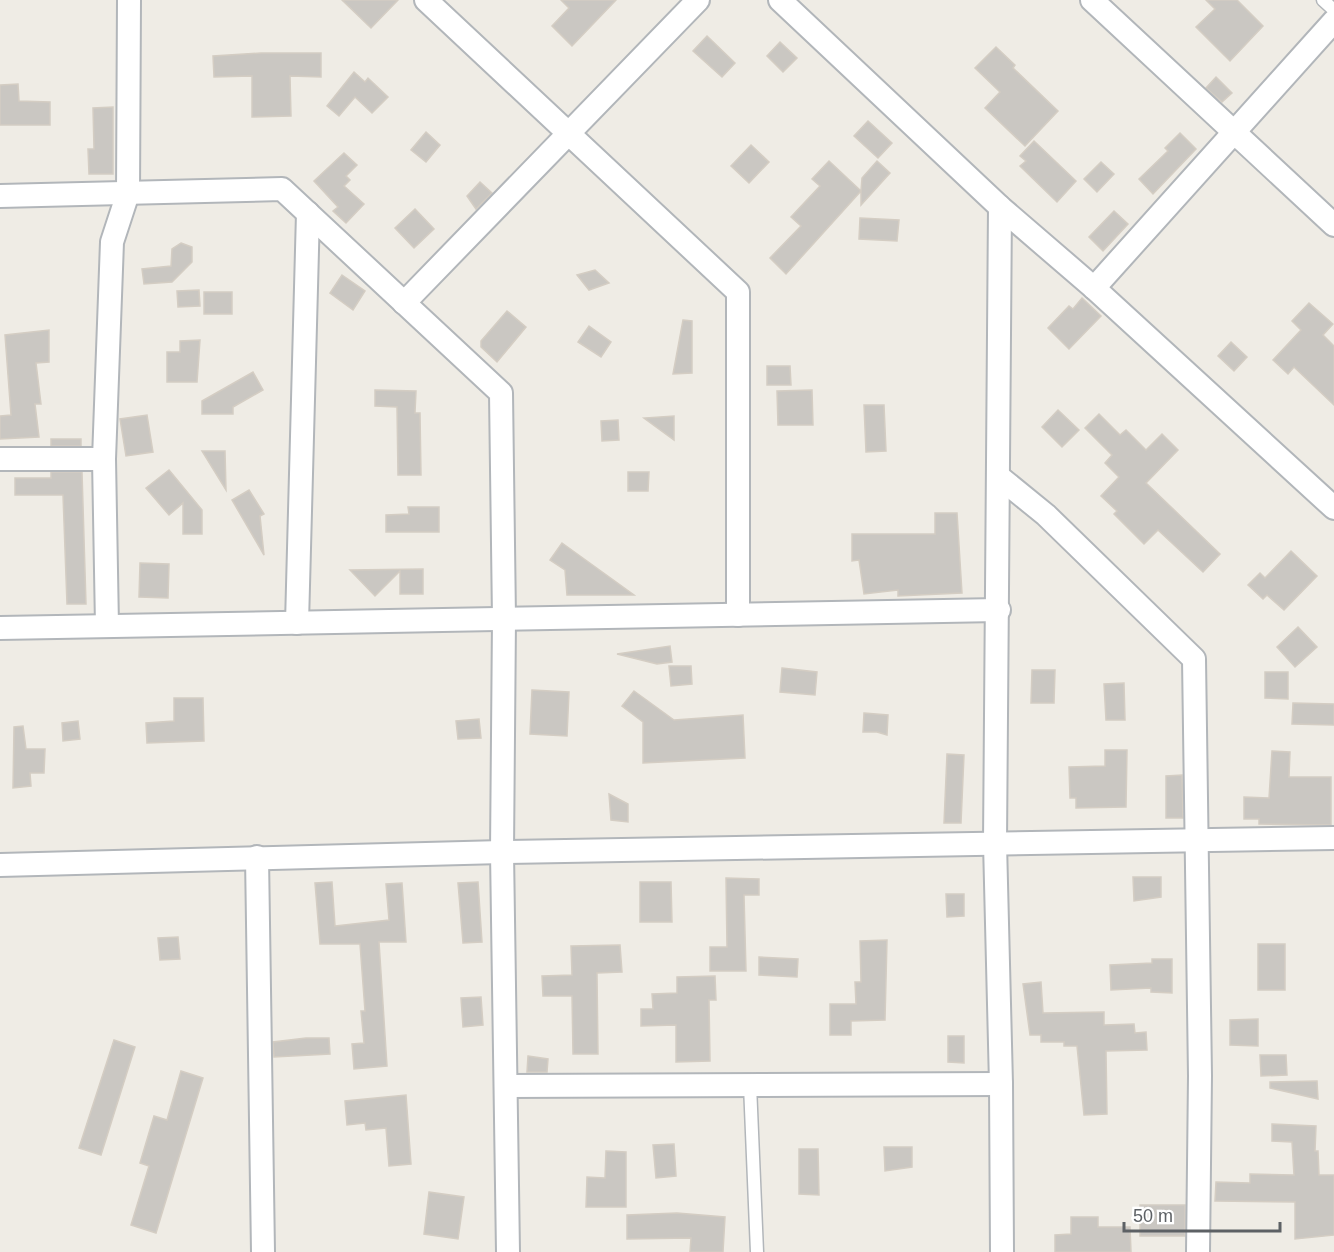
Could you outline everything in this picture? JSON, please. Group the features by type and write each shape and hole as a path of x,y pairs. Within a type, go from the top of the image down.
{"street":[{"path":"107,626 104,459 112,242 128,193 129,0"},
{"path":"426,0 738,292 738,615"},
{"path":"404,303 698,0"},
{"path":"780,0 1000,207 1094,288 1334,508"},
{"path":"1092,0 1334,225"},
{"path":"1094,288 1334,21"},
{"path":"0,196 282,189 501,393 504,619 502,852 508,1252"},
{"path":"1000,207 999,610 995,843 1001,1084 1002,1252"},
{"path":"297,623 308,213"},
{"path":"0,459 104,459"},
{"path":"998,476 1046,515 1194,659 1200,1076 1198,1252"},
{"path":"0,628 999,610"},
{"path":"0,865 502,852 1334,838"},
{"path":"257,857 263,1252"},
{"path":"506,1086 1001,1084"}],"lane":[{"path":"1323,0 1334,10"},
{"path":"750,1085 757,1252"}],"building":[{"path":"342,0 398,0 371,28"},
{"path":"561,0 616,0 572,46 552,26 569,8"},
{"path":"1206,0 1237,0 1263,26 1230,61 1196,27 1215,9"},
{"path":"707,36 735,63 722,77 693,51"},
{"path":"780,42 797,58 783,72 767,56"},
{"path":"996,47 1015,65 1013,68 1058,111 1025,146 985,108 1000,92 975,68"},
{"path":"321,53 321,77 290,76 291,116 252,117 252,76 214,77 213,56"},
{"path":"354,72 365,82 368,78 388,97 372,113 355,97 339,116 327,106"},
{"path":"1216,77 1232,93 1222,102 1206,88"},
{"path":"18,84 19,101 50,102 50,125 0,125 0,85"},
{"path":"113,107 113,174 89,174 88,149 94,149 93,108"},
{"path":"868,121 892,143 878,158 854,136"},
{"path":"426,132 440,145 426,162 411,150"},
{"path":"1180,133 1196,149 1153,194 1139,179 1168,151 1165,148"},
{"path":"1034,141 1076,181 1057,202 1020,166 1026,161 1020,156"},
{"path":"751,145 769,162 749,183 731,166"},
{"path":"344,153 357,165 346,176 350,180 344,186 364,204 346,223 333,211 338,207 314,181"},
{"path":"829,161 861,191 786,274 770,258 801,226 791,217 820,186 812,179"},
{"path":"877,161 890,173 861,205 862,178"},
{"path":"1101,162 1114,174 1097,192 1084,179"},
{"path":"480,182 492,193 476,209 467,196"},
{"path":"415,209 434,229 414,248 395,228"},
{"path":"1114,211 1128,224 1103,251 1089,237"},
{"path":"860,218 899,220 897,241 859,239"},
{"path":"181,243 192,247 192,262 172,282 144,284 142,269 171,266 172,249"},
{"path":"595,270 609,283 589,290 577,275"},
{"path":"342,275 365,291 353,310 330,293"},
{"path":"199,290 200,306 178,307 177,291"},
{"path":"204,292 232,292 232,314 204,314"},
{"path":"1082,298 1101,316 1069,349 1048,328 1069,306 1073,309"},
{"path":"1309,303 1333,324 1323,335 1334,346 1334,405 1294,367 1288,374 1273,360 1301,330 1292,321"},
{"path":"507,311 526,327 497,362 481,347 481,341"},
{"path":"683,320 692,321 692,373 673,374"},
{"path":"589,326 611,342 601,357 578,342"},
{"path":"49,330 49,362 36,363 41,404 35,404 39,437 0,439 0,416 11,415 5,335"},
{"path":"200,340 197,382 167,382 167,352 180,352 180,341"},
{"path":"1231,342 1247,357 1234,371 1218,356"},
{"path":"767,366 790,366 791,385 767,385"},
{"path":"253,372 263,390 233,407 233,414 202,414 202,401"},
{"path":"375,390 416,391 415,413 420,413 421,475 398,475 397,407 375,406"},
{"path":"812,390 813,425 778,425 777,391"},
{"path":"864,405 884,405 886,451 866,452"},
{"path":"1058,410 1079,430 1062,447 1042,427"},
{"path":"1099,414 1120,435 1126,430 1146,450 1162,434 1178,450 1146,483 1220,554 1203,572 1158,530 1144,544 1114,514 1117,511 1101,496 1119,477 1105,463 1112,455 1085,428"},
{"path":"147,415 153,452 126,456 120,419"},
{"path":"674,416 674,440 644,418"},
{"path":"618,420 619,440 602,441 601,421"},
{"path":"51,439 81,439 81,446 51,446"},
{"path":"202,451 225,451 226,490"},
{"path":"169,470 202,510 202,534 183,534 183,503 169,515 146,488"},
{"path":"51,472 82,472 86,604 67,604 63,495 15,495 15,478 51,478"},
{"path":"628,472 649,472 648,491 628,491"},
{"path":"249,490 264,514 260,516 264,555 232,500"},
{"path":"408,507 439,507 439,532 386,532 386,515 409,514"},
{"path":"935,513 957,513 962,593 898,596 898,590 864,594 859,560 852,561 852,534 935,534"},
{"path":"562,543 634,595 567,595 565,570 550,560"},
{"path":"1291,551 1317,576 1284,610 1267,595 1263,599 1248,585 1260,573 1265,578"},
{"path":"140,563 169,564 168,598 139,597"},
{"path":"423,569 423,594 400,594 400,571 375,596 350,570"},
{"path":"1298,627 1317,647 1295,667 1277,647"},
{"path":"670,646 672,662 657,664 617,654"},
{"path":"669,666 691,666 692,684 671,686"},
{"path":"782,668 817,672 815,695 780,692"},
{"path":"1032,670 1055,670 1054,703 1031,703"},
{"path":"1265,672 1288,672 1288,699 1265,698"},
{"path":"1124,683 1125,720 1106,720 1104,684"},
{"path":"532,690 569,692 567,736 530,734"},
{"path":"634,691 674,720 743,715 745,758 643,763 643,722 622,706"},
{"path":"174,698 203,698 204,741 147,743 146,723 174,721"},
{"path":"1293,703 1334,704 1334,725 1292,724"},
{"path":"864,713 888,715 887,735 863,732"},
{"path":"479,719 481,738 458,739 456,721"},
{"path":"78,721 80,739 63,741 62,723"},
{"path":"23,726 26,749 45,749 44,773 30,773 31,786 13,788 14,727"},
{"path":"1105,750 1127,750 1126,807 1076,808 1076,798 1070,798 1069,767 1105,766"},
{"path":"1272,751 1290,752 1289,777 1331,777 1331,825 1259,824 1259,819 1244,819 1244,797 1269,798"},
{"path":"947,754 964,755 961,823 944,823"},
{"path":"1182,775 1183,818 1166,818 1166,776"},
{"path":"609,794 628,804 628,822 611,820"},
{"path":"1133,877 1161,877 1161,897 1134,901"},
{"path":"726,878 759,879 759,895 744,895 746,971 710,971 710,947 727,947"},
{"path":"332,882 335,926 389,920 386,884 402,883 406,942 379,942 387,1066 354,1069 352,1044 364,1043 361,1011 365,1011 360,944 320,944 315,883"},
{"path":"478,882 482,942 463,943 458,883"},
{"path":"640,882 671,882 672,922 640,922"},
{"path":"946,894 964,894 964,916 947,917"},
{"path":"178,937 180,959 160,960 158,938"},
{"path":"887,940 885,1020 851,1021 851,1035 830,1035 830,1004 856,1004 855,982 861,982 860,941"},
{"path":"1258,944 1285,944 1285,990 1258,990"},
{"path":"620,945 622,972 597,973 598,1054 573,1054 572,996 543,996 542,976 572,975 571,946"},
{"path":"759,957 798,959 797,977 759,975"},
{"path":"1152,959 1172,959 1172,993 1151,992 1151,988 1111,990 1110,965 1152,963"},
{"path":"715,976 716,1000 709,1000 710,1061 676,1062 676,1025 641,1026 641,1009 653,1009 652,994 677,993 677,977"},
{"path":"1041,982 1043,1013 1104,1012 1104,1025 1134,1024 1135,1033 1146,1032 1147,1050 1106,1051 1107,1114 1084,1115 1077,1046 1064,1046 1064,1042 1041,1042 1041,1035 1030,1035 1023,984"},
{"path":"481,997 483,1025 463,1027 461,998"},
{"path":"1258,1019 1258,1046 1230,1045 1230,1020"},
{"path":"948,1036 964,1036 964,1063 948,1062"},
{"path":"329,1038 330,1054 274,1057 273,1042"},
{"path":"114,1040 135,1047 101,1155 79,1148"},
{"path":"1260,1055 1286,1055 1287,1075 1261,1076"},
{"path":"528,1056 548,1059 547,1072 527,1072"},
{"path":"181,1071 203,1078 156,1233 131,1225 149,1166 140,1163 154,1116 167,1120"},
{"path":"1317,1081 1318,1099 1270,1088 1270,1082"},
{"path":"406,1095 411,1164 389,1166 386,1128 366,1130 365,1123 347,1125 345,1101"},
{"path":"1272,1124 1316,1126 1315,1151 1318,1151 1319,1175 1334,1175 1334,1235 1295,1239 1295,1202 1215,1201 1216,1182 1250,1183 1250,1174 1294,1175 1292,1142 1272,1141"},
{"path":"674,1144 676,1176 656,1178 653,1145"},
{"path":"884,1147 912,1147 912,1167 885,1171"},
{"path":"799,1149 818,1149 819,1195 799,1194"},
{"path":"606,1151 626,1152 626,1207 586,1207 587,1177 605,1178"},
{"path":"429,1192 464,1197 458,1239 424,1234"},
{"path":"1140,1205 1185,1205 1185,1236 1140,1236"},
{"path":"677,1213 725,1217 723,1252 690,1252 691,1238 627,1239 627,1215"},
{"path":"1071,1217 1098,1217 1098,1227 1130,1227 1131,1252 1055,1252 1055,1235 1071,1234"}]}
